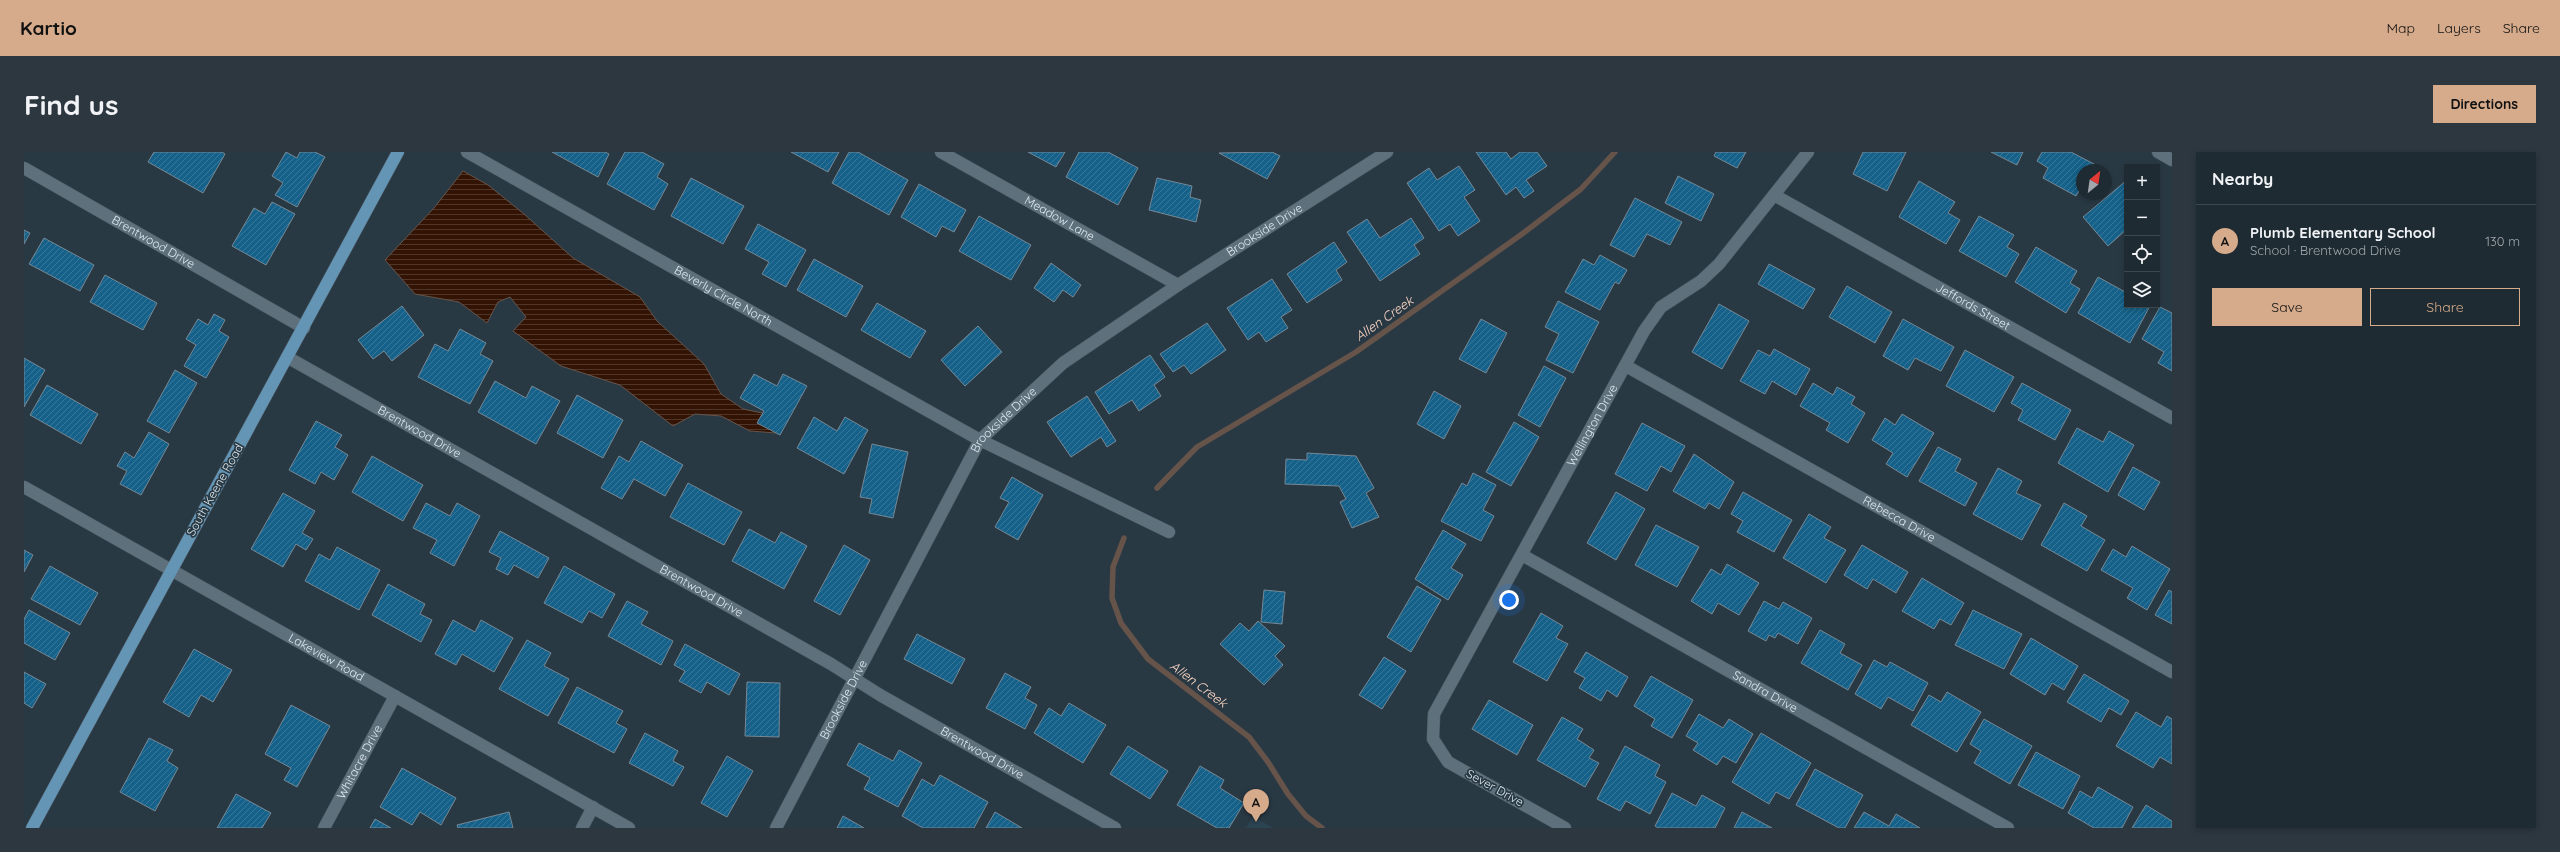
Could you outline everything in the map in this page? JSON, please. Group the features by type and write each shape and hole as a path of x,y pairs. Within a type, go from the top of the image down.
{"main road":[{"name":"South Keene Road","path":"32,828 398,152"}],"street":[{"name":"Beverly Circle North","path":"467,152 980,440 1169,532"},
{"name":"Meadow Lane","path":"942,152 1178,285"},
{"name":"Brookside Drive","path":"776,828 980,440 1063,363 1178,285 1386,152"},
{"name":"Wellington Drive","path":"1433,739 1434,714 1644,332 1661,307 1701,281 1719,264 1808,152"},
{"path":"2158,152 2172,160"},
{"name":"Brentwood Drive","path":"24,168 304,328"},
{"name":"Jeffords Street","path":"1774,195 2172,418"},
{"name":"Brentwood Drive","path":"287,357 1115,828"},
{"name":"Rebecca Drive","path":"1626,366 2172,672"},
{"name":"Lakeview Road","path":"24,486 629,828"},
{"name":"Sandra Drive","path":"1522,555 2008,828"},
{"name":"Whitacre Drive","path":"324,828 395,696"},
{"name":"Sever Drive","path":"1433,739 1448,762 1565,828"},
{"path":"582,828 593,807"}],"shaded area":[{"path":"463,171 488,185 524,214 573,258 640,297 657,321 704,364 721,394 743,409 781,417 776,433 750,431 721,416 695,414 673,426 620,385 561,366 513,331 526,317 510,297 498,302 487,323 459,302 415,294 385,260 434,208"},
{"path":"1253,816 1273,828 1246,828"}],"building":[{"path":"154,152 222,152 225,154 203,193 148,162"},
{"path":"286,152 297,158 300,152 315,152 325,157 297,207 275,195 283,183 272,176"},
{"path":"552,152 605,152 609,154 598,177"},
{"path":"625,152 642,152 664,164 657,177 668,184 654,210 607,184"},
{"path":"791,152 839,152 828,172"},
{"path":"849,152 858,152 908,180 889,215 832,183"},
{"path":"1028,152 1065,152 1056,167"},
{"path":"1079,152 1108,152 1138,168 1118,205 1066,177"},
{"path":"1272,152 1280,156 1267,179 1219,153"},
{"path":"1476,152 1506,152 1511,159 1520,152 1537,152 1547,166 1526,180 1534,191 1524,198 1516,187 1506,195"},
{"path":"1716,152 1746,152 1737,168 1714,156"},
{"path":"1863,152 1906,152 1887,191 1853,174"},
{"path":"1991,152 2023,152 2017,165"},
{"path":"2042,152 2071,152 2094,164 2076,164 2076,196 2043,178 2048,168 2037,161"},
{"path":"1459,166 1475,190 1464,197 1480,221 1458,236 1450,224 1439,231 1407,183 1429,168 1437,180"},
{"path":"1678,176 1714,194 1701,221 1665,203"},
{"path":"691,178 744,206 723,244 671,216"},
{"path":"1157,178 1192,186 1190,197 1201,200 1196,222 1149,210"},
{"path":"1919,181 1955,202 1948,213 1960,220 1946,244 1899,217"},
{"path":"2124,183 2124,232 2108,246 2083,217 2103,200 2112,200 2112,193"},
{"path":"919,184 966,210 954,232 942,226 936,237 901,217"},
{"path":"1635,198 1682,222 1670,245 1647,234 1634,257 1610,245"},
{"path":"272,202 295,214 266,265 232,246 254,208 265,214"},
{"path":"979,216 1031,245 1011,280 959,251"},
{"path":"1979,216 2014,235 2007,247 2019,254 2006,277 1959,251"},
{"path":"1411,218 1424,238 1414,245 1420,254 1380,281 1347,232 1367,219 1380,238"},
{"path":"758,224 806,250 786,287 762,274 769,262 745,249"},
{"path":"24,230 30,233 24,244"},
{"path":"44,238 94,265 80,291 29,264"},
{"path":"1334,242 1347,262 1336,270 1342,280 1307,303 1287,274"},
{"path":"2036,247 2077,271 2070,283 2080,289 2066,313 2015,282"},
{"path":"1600,255 1627,270 1619,284 1615,282 1600,310 1565,292 1583,259 1594,265"},
{"path":"814,259 863,286 846,317 797,290"},
{"path":"1051,263 1081,285 1073,297 1063,290 1054,302 1034,288"},
{"path":"1769,264 1815,289 1803,309 1758,284"},
{"path":"105,275 157,303 143,330 90,302"},
{"path":"2098,277 2124,291 2124,308 2149,308 2130,343 2078,313"},
{"path":"1272,279 1292,310 1281,317 1288,328 1266,342 1259,332 1248,340 1227,308"},
{"path":"1847,286 1892,312 1875,343 1829,317"},
{"path":"1558,301 1599,322 1573,373 1546,360 1559,334 1545,327"},
{"path":"877,303 926,331 910,358 861,330"},
{"path":"1719,304 1749,321 1722,369 1692,352"},
{"path":"402,306 424,335 392,361 384,351 373,359 358,340"},
{"path":"2160,307 2172,313 2172,371 2158,363 2164,352 2142,339"},
{"path":"214,314 225,320 219,331 229,337 206,378 184,366 196,345 186,339 198,319 208,325"},
{"path":"1481,319 1507,333 1486,373 1459,359"},
{"path":"1903,319 1954,347 1941,371 1915,358 1908,370 1883,356"},
{"path":"1207,323 1226,350 1191,374 1184,365 1173,372 1160,354"},
{"path":"978,326 1002,352 965,386 941,360"},
{"path":"460,329 486,343 480,354 493,361 470,404 418,377 435,344 448,351"},
{"path":"1774,349 1810,369 1796,395 1772,381 1765,394 1740,381 1758,350 1770,356"},
{"path":"1965,350 2014,377 1994,412 1946,386"},
{"path":"1150,355 1165,377 1154,385 1161,396 1139,411 1132,400 1109,414 1095,392"},
{"path":"24,358 45,370 24,407"},
{"path":"1544,366 1566,378 1540,427 1518,415"},
{"path":"175,370 197,383 169,433 147,421"},
{"path":"754,374 777,386 783,374 807,386 780,435 757,423 764,411 740,398"},
{"path":"495,381 526,398 532,386 560,401 536,444 478,412"},
{"path":"1813,383 1833,395 1837,387 1855,397 1851,404 1865,413 1848,443 1826,430 1830,423 1800,406"},
{"path":"2022,383 2071,410 2055,440 2018,420 2023,410 2011,403"},
{"path":"47,385 98,414 81,444 30,415"},
{"path":"1434,391 1461,406 1444,439 1417,424"},
{"path":"577,395 623,420 603,458 557,433"},
{"path":"1087,396 1116,441 1107,447 1101,437 1071,457 1047,422"},
{"path":"1902,414 1934,433 1907,477 1886,464 1893,453 1872,440 1885,418 1895,425"},
{"path":"814,417 837,431 845,417 868,430 844,474 797,448"},
{"path":"316,421 342,435 335,447 348,455 334,480 321,472 315,484 289,470"},
{"path":"1514,422 1539,437 1511,486 1486,472"},
{"path":"1642,423 1685,446 1671,472 1661,466 1647,491 1615,474"},
{"path":"2077,428 2103,442 2109,431 2134,445 2108,492 2058,463"},
{"path":"149,432 169,444 141,495 120,484 127,471 117,466 125,452 134,458"},
{"path":"641,441 683,465 665,496 634,479 622,499 601,488 619,456 629,462"},
{"path":"872,444 908,452 893,518 869,513 872,499 860,497"},
{"path":"1938,447 1961,459 1955,471 1977,483 1965,506 1919,481"},
{"path":"1307,453 1356,456 1374,488 1366,493 1379,517 1352,528 1340,502 1346,499 1339,486 1285,484 1286,459 1307,460"},
{"path":"1694,454 1734,482 1719,509 1709,503 1705,509 1673,491"},
{"path":"372,456 423,485 403,521 352,492"},
{"path":"2133,467 2160,482 2144,510 2118,495"},
{"path":"1998,468 2022,481 2016,493 2041,505 2022,540 1973,514"},
{"path":"1473,473 1496,485 1483,510 1494,516 1481,541 1441,521 1462,483 1467,486"},
{"path":"1012,477 1043,495 1018,540 995,527 1009,502 1000,498"},
{"path":"688,483 742,512 724,545 670,517"},
{"path":"1616,492 1645,509 1616,560 1587,543"},
{"path":"1743,492 1792,520 1774,552 1737,532 1743,521 1731,514"},
{"path":"283,493 315,511 302,533 313,539 306,550 296,544 283,567 251,549"},
{"path":"426,503 450,516 457,503 480,516 454,566 430,553 437,540 413,528"},
{"path":"2064,503 2087,516 2081,526 2105,540 2087,571 2041,545"},
{"path":"1809,514 1831,527 1824,538 1846,550 1826,583 1783,558"},
{"path":"1656,525 1699,547 1677,587 1635,565"},
{"path":"749,529 775,543 781,532 807,546 784,589 732,561"},
{"path":"1443,530 1466,544 1451,568 1463,575 1448,600 1415,579"},
{"path":"500,531 549,558 538,578 514,565 508,575 496,569 501,558 489,552"},
{"path":"844,545 870,560 840,615 814,601"},
{"path":"1862,545 1908,572 1896,593 1873,579 1867,589 1844,575"},
{"path":"2132,546 2170,569 2147,610 2127,598 2133,588 2101,570 2113,549 2126,557"},
{"path":"337,547 380,570 359,610 305,581 319,554 330,560"},
{"path":"24,550 33,555 24,572"},
{"path":"1727,564 1759,583 1739,615 1718,603 1712,614 1691,601 1711,569 1721,575"},
{"path":"50,566 98,593 80,625 31,599"},
{"path":"564,566 615,594 602,618 589,611 582,623 544,603"},
{"path":"1922,578 1964,603 1951,625 1940,619 1934,629 1902,611"},
{"path":"388,584 425,604 420,614 432,620 421,642 372,615"},
{"path":"1417,586 1441,600 1411,652 1387,637"},
{"path":"1264,590 1285,592 1282,624 1261,622"},
{"path":"2169,590 2172,592 2172,624 2155,615"},
{"path":"627,601 648,612 641,624 673,641 661,665 608,636"},
{"path":"1764,601 1779,609 1783,602 1812,618 1798,644 1778,633 1775,638 1769,635 1766,641 1748,631"},
{"path":"29,610 70,633 55,660 24,643 24,619"},
{"path":"1973,610 2022,634 2004,669 1955,645"},
{"path":"1541,613 1563,626 1556,638 1568,644 1547,681 1513,662"},
{"path":"453,620 475,632 481,620 513,638 494,672 462,654 456,665 435,654"},
{"path":"1258,621 1285,646 1275,656 1283,665 1264,685 1220,644 1240,623 1249,631"},
{"path":"1820,630 1845,644 1840,653 1862,665 1848,690 1801,663"},
{"path":"917,634 965,659 952,684 904,659"},
{"path":"2031,638 2078,666 2064,690 2052,683 2045,695 2010,674"},
{"path":"527,640 551,653 544,666 569,679 548,716 499,689"},
{"path":"685,644 740,674 729,695 707,682 701,693 679,681 685,671 674,665"},
{"path":"194,649 232,670 213,702 201,695 189,717 163,702"},
{"path":"1586,652 1628,677 1617,697 1607,690 1601,701 1579,688 1585,678 1574,672"},
{"path":"1384,657 1406,671 1382,709 1359,695"},
{"path":"1874,660 1887,667 1890,662 1928,683 1913,711 1888,697 1881,709 1855,694"},
{"path":"24,672 46,684 32,708 24,703"},
{"path":"1005,673 1031,687 1025,698 1037,705 1025,729 986,708"},
{"path":"2084,674 2129,701 2121,715 2109,708 2101,722 2067,702"},
{"path":"1651,676 1693,700 1672,738 1651,726 1655,719 1634,706"},
{"path":"747,682 780,683 779,737 745,736"},
{"path":"577,687 623,711 616,723 627,729 614,753 558,723"},
{"path":"1947,692 1981,712 1957,752 1911,725 1929,695 1941,702"},
{"path":"1489,700 1533,725 1517,755 1472,729"},
{"path":"1069,703 1106,725 1083,763 1034,733 1049,708 1061,716"},
{"path":"291,705 330,726 297,787 284,780 291,768 265,754"},
{"path":"2136,712 2161,727 2167,716 2172,719 2172,764 2160,757 2153,768 2116,746"},
{"path":"1699,714 1723,728 1729,719 1753,734 1736,763 1723,756 1717,765 1693,750 1698,743 1686,736"},
{"path":"1562,717 1583,729 1577,739 1594,750 1589,758 1599,763 1585,787 1537,760"},
{"path":"1984,719 2032,746 2010,784 1974,763 1981,751 1970,744"},
{"path":"645,733 678,751 673,761 684,767 673,786 629,763"},
{"path":"1761,733 1811,763 1789,799 1776,792 1769,804 1732,782"},
{"path":"149,738 173,750 167,761 178,768 155,811 120,792"},
{"path":"859,743 893,761 899,750 922,763 898,807 864,789 870,778 847,765"},
{"path":"1128,746 1168,771 1150,799 1110,774"},
{"path":"1625,746 1660,765 1655,776 1666,782 1650,814 1626,801 1620,811 1597,799"},
{"path":"2036,752 2080,776 2063,809 2018,785"},
{"path":"727,756 753,771 727,817 701,803"},
{"path":"1200,766 1224,780 1220,788 1244,803 1229,828 1217,828 1177,805"},
{"path":"402,768 456,798 441,825 420,812 412,825 380,807"},
{"path":"1815,769 1863,795 1845,828 1839,828 1796,805"},
{"path":"940,775 988,802 974,828 923,828 902,816 922,779 934,786"},
{"path":"2098,787 2133,807 2122,828 2094,828 2068,813 2080,791 2092,798"},
{"path":"1672,793 1696,806 1702,795 1725,808 1715,828 1658,828 1655,826"},
{"path":"236,794 271,813 262,828 217,828"},
{"path":"2146,805 2172,821 2172,828 2132,828"},
{"path":"509,812 513,828 458,828 457,825"},
{"path":"995,812 1022,828 986,828"},
{"path":"1742,812 1772,828 1734,828"},
{"path":"1864,812 1889,826 1896,814 1920,828 1854,828"},
{"path":"843,816 864,828 837,828"},
{"path":"375,819 391,828 370,828"}],"waterway":[{"name":"Allen Creek","path":"1157,488 1197,447 1356,352 1522,234 1581,189 1615,152"},
{"name":"Allen Creek","path":"1124,538 1113,567 1112,598 1121,623 1148,659 1249,737 1268,762 1288,794 1306,816 1322,828"}],"place":[{"name":"Plumb Elementary School","path":"1256,822"}]}
